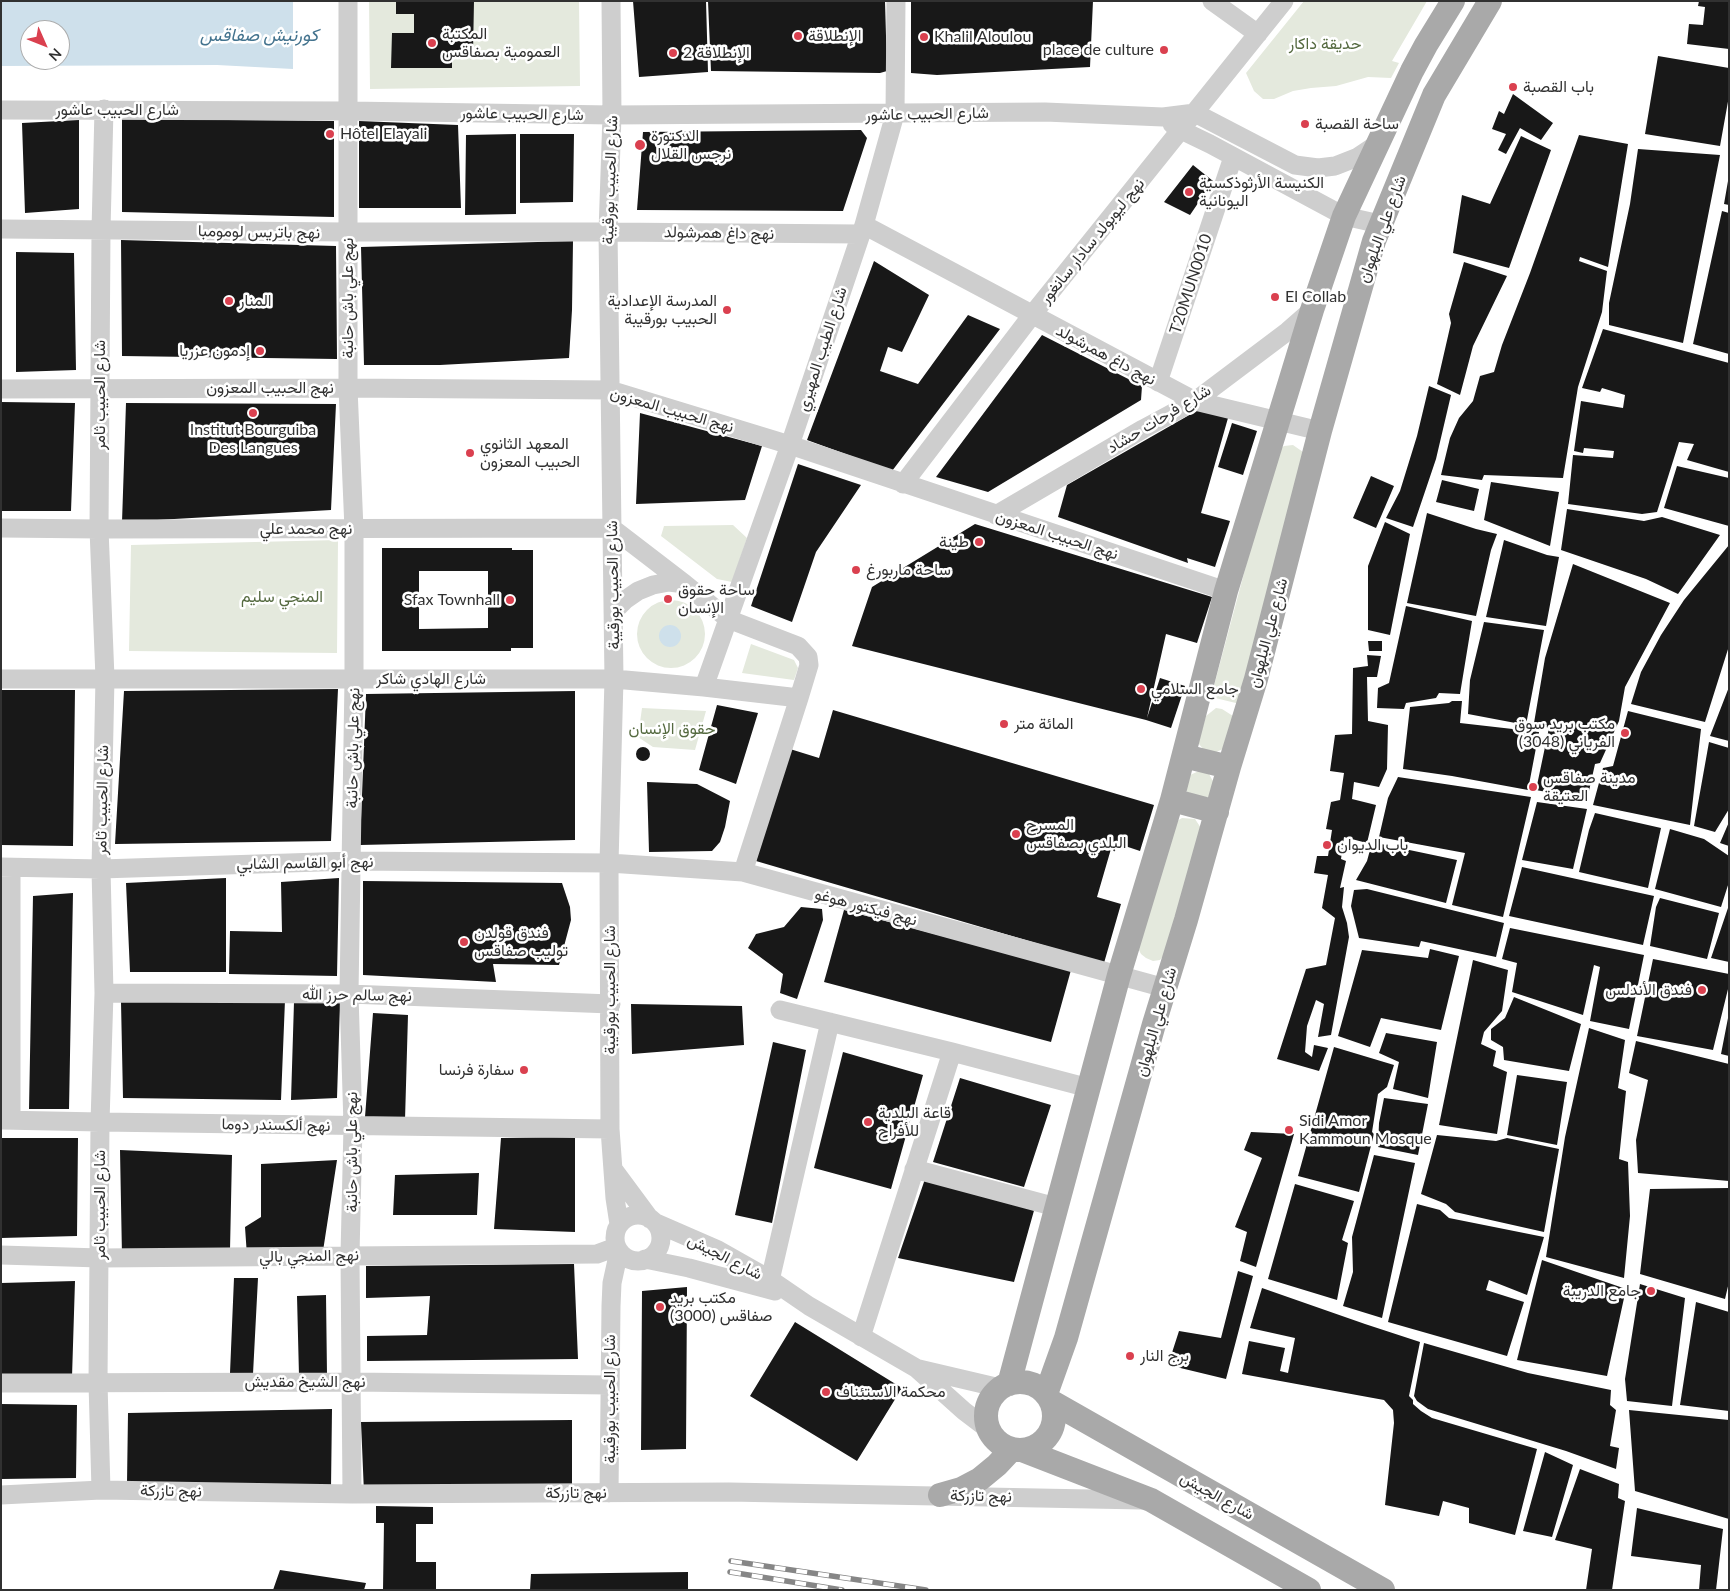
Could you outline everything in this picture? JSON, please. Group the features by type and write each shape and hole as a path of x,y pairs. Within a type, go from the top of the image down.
{"main road":[{"path":"1005,1386 1119,975 1172,800 1226,591 1312,310 1344,216 1426,44 1453,1"},
{"name":"شارع علي البلهوان","path":"1049,1398 1165,988 1256,679 1320,431 1374,241 1434,95 1490,1"},
{"path":"1184,756 1229,767"},
{"path":"1172,800 1217,812"},
{"path":"940,1495 960,1489 980,1478 1017,1450 1033,1448 1049,1434 1054,1424 1054,1413 1049,1398 1039,1387 1030,1383 1019,1382 1005,1386 992,1397 986,1419 989,1430 1002,1445 1017,1450 1053,1461 1151,1500 1308,1590"},
{"name":"شارع الجيش","path":"1049,1398 1383,1590"}],"street":[{"name":"نهج علي باش حانبة","path":"348,1 348,388 354,529 354,679 349,994 353,1126 350,1256 352,1494"},
{"name":"شارع الحبيب بورقيبة","path":"611,1 612,116 608,232 614,679 610,863 610,1129 615,1198 619,1224"},
{"name":"شارع الطيب المهيري","path":"704,687 790,445 862,230 895,114 896,1"},
{"path":"1212,1 1258,34"},
{"name":"نهج ليوبولد سادار سانغور","path":"903,484 1032,316 1284,1"},
{"name":"شارع الحبيب عاشور","path":"1,110 349,111 612,116 1045,112 1163,117 1195,114"},
{"name":"شارع الحبيب ثامر","path":"101,1490 98,1383 100,1122 104,993 101,869 105,678 99,529 101,230 104,110"},
{"path":"1195,114 1295,165 1318,168 1335,166 1358,157 1379,143"},
{"path":"1163,117 1181,130 1344,216 1380,224"},
{"name":"T20MUN0010","path":"1158,382 1233,157"},
{"name":"نهج باتريس لومومبا","path":"1,229 608,232"},
{"name":"نهج داغ همرشولد","path":"608,232 862,230 1195,401 1320,431"},
{"name":"شارع فرحات حشاد","path":"996,515 1143,429 1195,401 1288,331 1312,310"},
{"name":"نهج الحبيب المعزون","path":"1,390 100,388 610,390 790,445 1226,591"},
{"name":"نهج محمد علي","path":"1,528 612,528"},
{"path":"612,528 728,619 798,646 808,657 809,664 799,698 743,872"},
{"path":"613,612 625,600 646,588 669,582 685,584"},
{"name":"شارع الهادي شاكر","path":"1,679 614,679 799,698"},
{"name":"نهج أبو القاسم الشابي","path":"6,868 101,869 351,862 610,863"},
{"name":"نهج فيكتور هوغو","path":"610,863 743,872 1165,988"},
{"path":"6,868 6,1119"},
{"name":"نهج سالم حرز الله","path":"104,993 349,994 611,1004"},
{"path":"780,1010 1089,1088"},
{"path":"769,1284 830,1022"},
{"path":"861,1336 952,1052"},
{"name":"نهج ألكسندر دوما","path":"6,1119 610,1129"},
{"path":"613,1169 653,1221 659,1230 660,1244 652,1256 642,1260 631,1260 624,1257 618,1249 615,1236 619,1224 624,1219 637,1215 644,1215 653,1221"},
{"path":"914,1169 1056,1207"},
{"name":"شارع الجيش","path":"653,1221 718,1250 769,1284 916,1368 964,1411 989,1430"},
{"name":"شارع الحبيب بورقيبة","path":"609,1493 611,1306 612,1283 618,1249"},
{"name":"نهج المنجي بالي","path":"1,1255 100,1258 597,1254 618,1249"},
{"name":"شارع الحبيب بورقيبة","path":"611,1306 626,1276 642,1260"},
{"name":"شارع الجيش","path":"642,1260 769,1284"},
{"name":"شارع الجيش","path":"916,1368 1005,1386"},
{"name":"نهج الشيخ مقديش","path":"1,1383 352,1382 609,1385"},
{"name":"نهج تازركة","path":"1,1495 101,1490 352,1494 729,1492 1151,1500"}],"green space":[{"path":"369,1 579,1 580,86 370,89"},
{"name":"حديقة داكار","path":"1304,1 1427,1 1392,61 1399,63 1391,78 1368,77 1336,86 1293,91 1274,99 1263,99 1254,91 1246,73"},
{"path":"1293,445 1303,452 1240,704 1211,697 1275,457 1284,446"},
{"path":"733,525 747,538 732,582 717,579 661,536 664,526"},
{"name":"المنجي سليم","path":"338,540 337,653 129,651 131,545"},
{"path":"671,600 684,603 695,610 702,621 705,634 702,647 695,658 684,665 671,668 658,665 647,658 640,647 637,634 640,621 647,610 658,603"},
{"path":"751,644 794,660 798,668 794,680 742,673"},
{"name":"حقوق الإنسان","path":"642,708 706,711 695,750 653,747 638,737"},
{"path":"1216,708 1222,709 1233,716 1225,748 1214,753 1205,751 1198,743 1206,716"},
{"path":"1199,771 1209,774 1214,783 1210,796 1206,798 1187,792 1186,788 1190,775"},
{"path":"1182,818 1195,819 1201,828 1165,954 1160,960 1153,961 1141,954 1138,948 1177,821"}],"water":[{"name":"كورنيش صفاقس","path":"1,1 293,1 293,69 217,65 70,66 70,20 20,20 20,66 1,66"},
{"path":"670,625 678,628 681,636 678,644 670,647 662,644 659,636 662,628"}],"building":[{"name":"المكتبة العمومية بصفاقس","path":"396,1 474,1 473,53 452,53 452,68 391,68 392,33 414,33 414,14 396,14"},
{"name":"الإنطلاقة 2","path":"633,1 706,1 708,72 639,77"},
{"name":"الإنطلاقة","path":"708,1 885,1 887,71 880,73 711,71"},
{"path":"911,1 1093,1 1090,67 937,75 911,73"},
{"path":"1699,1 1729,1 1729,49 1687,44 1689,24 1703,25 1705,7 1698,6"},
{"path":"1658,56 1729,68 1729,96 1720,146 1645,134"},
{"path":"1513,94 1553,123 1541,140 1520,128 1506,154 1498,150 1506,134 1492,129 1499,111 1504,114"},
{"path":"122,119 334,121 334,217 122,212"},
{"path":"79,120 79,209 25,213 22,123"},
{"path":"359,121 458,125 461,208 359,208"},
{"path":"861,130 867,138 843,211 637,210 643,132"},
{"path":"516,134 516,214 465,215 466,135"},
{"path":"520,134 574,134 573,202 520,203"},
{"path":"1579,135 1628,144 1608,267 1580,257 1579,261 1607,271 1602,312 1578,387 1563,478 1484,475 1482,480 1441,475 1450,438 1459,418 1473,401 1480,376 1494,372 1502,345 1530,273"},
{"path":"1521,136 1551,150 1509,268 1453,253 1462,195 1490,204"},
{"path":"1638,149 1720,155 1683,343 1609,325 1609,303 1630,204"},
{"name":"الكنيسة الأرثوذكسية اليونانية","path":"1193,165 1213,181 1190,215 1164,202"},
{"path":"1729,181 1729,205 1724,204"},
{"path":"1722,211 1729,213 1729,354 1693,344"},
{"name":"المنار","path":"121,240 336,246 337,359 122,356"},
{"path":"573,241 569,358 440,365 364,365 361,247"},
{"path":"16,252 74,253 76,370 16,372"},
{"path":"874,261 929,295 902,352 888,347 880,371 918,384 968,315 1000,329 892,471 807,440"},
{"path":"1464,262 1507,276 1473,346 1460,395 1437,384 1451,323 1449,314"},
{"path":"1603,329 1729,363 1729,472 1687,460 1694,444 1679,442 1657,512 1642,514 1568,504 1573,455 1613,458 1614,451 1584,448 1583,453 1574,451 1581,401 1623,408 1625,395 1602,388 1600,392 1582,388"},
{"path":"1042,335 1142,386 1141,400 988,492 936,477"},
{"path":"1429,386 1451,395 1436,459 1413,527 1386,518 1400,491 1417,436"},
{"path":"1,402 75,403 71,511 1,511"},
{"path":"126,403 336,404 331,510 122,522"},
{"path":"1198,410 1228,418 1201,513 1230,521 1215,567 1187,558 1188,563 1058,517 1067,485"},
{"path":"640,413 762,446 745,500 636,504"},
{"path":"1232,423 1257,431 1243,475 1218,467"},
{"path":"798,464 861,485 816,552 792,622 751,606"},
{"path":"1677,466 1729,478 1729,526 1664,508"},
{"path":"1371,476 1394,486 1376,528 1353,518"},
{"path":"1442,480 1479,489 1474,511 1436,502"},
{"path":"1491,482 1559,492 1550,546 1484,520"},
{"path":"1567,509 1644,521 1662,517 1720,535 1678,594 1646,579 1561,550"},
{"path":"1427,513 1497,534 1491,550 1476,616 1407,603"},
{"path":"1385,522 1410,534 1390,635 1368,630 1368,566"},
{"path":"975,524 1212,597 1197,643 1166,634 1147,718 1160,678 1185,686 1171,728 1146,720 852,646 872,587"},
{"path":"1504,540 1547,555 1559,557 1546,626 1486,617"},
{"path":"1729,545 1729,646 1705,722 1631,704 1641,672 1661,635 1684,600"},
{"name":"Sfax Townhall","path":"382,548 512,548 512,550 533,550 533,648 511,648 511,651 382,651","holes":["419,571 488,571 488,628 419,629"]},
{"path":"1573,564 1670,603 1625,687 1619,721 1600,763 1595,764 1587,800 1536,790 1549,728 1534,723 1545,658"},
{"path":"1406,606 1472,621 1460,694 1439,693 1436,698 1406,703 1404,709 1377,708 1378,688 1389,683"},
{"path":"1484,622 1544,630 1526,725 1468,714 1470,680"},
{"path":"1368,641 1382,641 1382,651 1369,651"},
{"path":"1367,655 1381,656 1377,677 1367,677 1368,721 1388,725 1387,769 1379,787 1354,782 1352,799 1376,805 1367,843 1344,837 1341,859 1346,861 1340,888 1344,887 1342,907 1349,937 1331,1035 1318,1037 1324,1004 1316,1000 1307,1026 1305,1052 1312,1057 1314,1045 1328,1048 1319,1071 1277,1059 1306,969 1326,965 1335,918 1322,908 1328,875 1314,873 1317,856 1328,856 1332,830 1326,829 1331,802 1340,800 1344,773 1330,771 1335,735 1352,734 1353,668 1368,666"},
{"path":"1729,687 1729,741 1710,736"},
{"path":"338,689 331,841 115,844 124,691"},
{"path":"1,690 75,690 73,846 1,845"},
{"path":"575,691 575,840 360,845 366,694"},
{"path":"1452,701 1462,701 1460,723 1539,732 1528,790 1403,769 1410,707 1449,703"},
{"path":"717,705 758,713 736,784 699,770"},
{"path":"833,710 1154,805 1140,851 1113,842 1097,897 1121,904 1104,963 756,861 790,749 819,758"},
{"path":"1628,711 1701,729 1690,825 1593,805 1603,768 1613,766"},
{"path":"1709,742 1729,748 1729,809 1715,832 1694,826"},
{"path":"640,747 646,747 650,754 646,761 640,761 636,757 636,751"},
{"path":"1398,777 1531,797 1503,917 1452,905 1465,853 1379,837 1388,798"},
{"path":"647,782 697,784 730,801 720,842 712,851 649,852"},
{"path":"1537,802 1587,809 1573,869 1522,860"},
{"path":"1595,813 1661,828 1648,888 1579,872"},
{"path":"1729,822 1729,846 1720,843"},
{"path":"1670,829 1704,839 1729,856 1729,882 1721,907 1655,889"},
{"path":"1376,843 1457,860 1446,903 1356,880 1367,861 1370,850"},
{"path":"1522,867 1654,896 1643,945 1509,916"},
{"path":"226,878 226,972 130,972 126,883"},
{"path":"339,878 337,976 229,974 230,931 282,932 281,882"},
{"name":"فندق قولدن توليب صفاقس","path":"363,881 562,883 570,907 571,920 559,965 493,964 496,982 363,975"},
{"path":"1367,889 1504,923 1496,957 1421,941 1419,947 1359,938 1351,906 1354,890"},
{"path":"73,893 69,1109 29,1109 33,896"},
{"path":"1660,898 1719,913 1707,959 1650,946 1656,907"},
{"path":"1729,905 1729,962 1711,958"},
{"path":"801,907 822,909 823,920 797,999 780,993 783,974 748,948 756,934 784,927"},
{"path":"844,910 1071,970 1051,1042 824,982"},
{"path":"1510,928 1644,955 1629,1029 1590,1021 1600,967 1594,965 1583,1015 1512,992 1517,963 1502,959"},
{"path":"1430,949 1459,956 1441,1030 1381,1018 1370,1047 1338,1036 1362,950 1428,958"},
{"path":"1653,959 1729,974 1729,985 1713,1050 1637,1036"},
{"path":"1473,960 1508,970 1502,1011 1484,1032 1481,1044 1496,1051 1493,1066 1507,1072 1497,1134 1439,1125"},
{"path":"1514,997 1581,1024 1569,1071 1504,1060 1503,1047 1491,1040 1491,1029 1505,1018"},
{"path":"285,1000 281,1100 123,1098 121,1002"},
{"path":"294,1002 340,1003 337,1098 291,1100"},
{"path":"631,1004 742,1006 744,1045 632,1054"},
{"path":"373,1013 408,1015 405,1120 365,1117"},
{"path":"1729,1018 1729,1056 1721,1054"},
{"path":"1589,1028 1625,1040 1618,1088 1626,1091 1619,1159 1628,1162 1630,1216 1624,1278 1546,1257 1565,1137"},
{"path":"1386,1033 1437,1042 1428,1098 1393,1089 1399,1062 1379,1053"},
{"path":"1636,1041 1729,1064 1729,1181 1638,1173 1636,1140 1648,1080 1629,1073"},
{"path":"773,1042 806,1050 772,1223 735,1215"},
{"path":"1334,1047 1394,1065 1387,1087 1378,1094 1372,1132 1374,1134 1359,1192 1298,1176"},
{"name":"قاعة البلدية للأفراح","path":"843,1052 923,1075 891,1189 814,1168"},
{"path":"1517,1075 1567,1082 1557,1145 1507,1135"},
{"path":"960,1078 1051,1105 1024,1187 933,1162"},
{"path":"1384,1098 1428,1104 1418,1155 1378,1147 1379,1123"},
{"path":"1251,1132 1294,1134 1256,1267 1240,1261 1247,1232 1235,1227 1262,1158 1244,1150"},
{"path":"1437,1135 1496,1141 1507,1138 1559,1149 1544,1232 1455,1212 1446,1204 1421,1194"},
{"path":"575,1137 575,1232 494,1229 501,1138"},
{"path":"1,1138 78,1138 77,1236 1,1238"},
{"path":"120,1150 232,1155 230,1250 122,1256"},
{"path":"1374,1155 1415,1163 1382,1318 1343,1306 1353,1272 1352,1237"},
{"path":"337,1160 323,1251 247,1256 245,1227 261,1217 261,1164"},
{"path":"479,1173 477,1215 393,1215 395,1175"},
{"path":"925,1179 1035,1207 1014,1282 898,1258"},
{"path":"1295,1184 1354,1201 1342,1240 1348,1243 1337,1300 1268,1279"},
{"path":"1729,1188 1729,1282 1725,1299 1640,1274 1650,1189"},
{"path":"1417,1204 1440,1210 1449,1218 1544,1237 1527,1295 1489,1280 1486,1290 1524,1302 1507,1356 1388,1322"},
{"path":"1542,1260 1626,1289 1607,1376 1517,1360"},
{"path":"574,1264 578,1359 367,1361 367,1336 427,1335 430,1296 366,1298 366,1266"},
{"path":"1238,1271 1253,1276 1226,1379 1168,1365 1179,1331 1221,1338"},
{"path":"234,1278 258,1278 253,1374 230,1373"},
{"path":"75,1281 72,1377 1,1377 1,1283"},
{"path":"1640,1284 1685,1298 1672,1406 1627,1401 1625,1379"},
{"path":"687,1287 686,1449 641,1450 642,1291"},
{"path":"1262,1288 1420,1342 1409,1396 1413,1400 1413,1404 1432,1418 1537,1449 1515,1535 1469,1523 1469,1508 1443,1501 1439,1516 1385,1505 1394,1423 1393,1410 1384,1400 1242,1374 1249,1341 1285,1348 1280,1371 1288,1373 1295,1338 1250,1328"},
{"path":"326,1295 327,1375 299,1376 297,1296"},
{"path":"1696,1302 1729,1312 1729,1411 1680,1405"},
{"name":"محكمة الاستئناف","path":"795,1322 902,1388 857,1461 750,1396"},
{"path":"1424,1343 1528,1373 1611,1390 1610,1405 1616,1410 1610,1446 1619,1448 1616,1469 1566,1451 1428,1409 1417,1401 1414,1396"},
{"path":"1,1404 77,1405 76,1478 1,1479"},
{"path":"332,1409 331,1488 127,1483 128,1413"},
{"path":"1629,1410 1729,1420 1729,1519 1635,1491"},
{"path":"572,1420 572,1489 364,1493 361,1422"},
{"path":"1545,1452 1573,1465 1552,1537 1523,1531"},
{"path":"1580,1469 1619,1484 1618,1498 1625,1501 1612,1590 1586,1590 1592,1549 1555,1540"},
{"path":"376,1506 433,1507 433,1524 416,1524 416,1562 436,1562 436,1590 383,1590 384,1523 376,1523"},
{"path":"1637,1508 1723,1529 1716,1590 1699,1590 1701,1565 1631,1556"},
{"path":"280,1570 366,1583 364,1590 273,1590"},
{"path":"688,1572 688,1590 530,1590 531,1574"}],"railway":[{"path":"731,1561 926,1590"},
{"path":"730,1572 842,1590"}],"place":[{"name":"الإنطلاقة","path":"798,36"},
{"name":"Khalil Aloulou","path":"924,37"},
{"name":"المكتبة العمومية بصفاقس","path":"432,43"},
{"name":"place de culture","path":"1164,50"},
{"name":"الإنطلاقة 2","path":"673,53"},
{"name":"باب القصبة","path":"1513,87"},
{"name":"ساحة القصبة","path":"1305,124"},
{"name":"Hôtel Elayali","path":"330,134"},
{"name":"الدكتورة نرجس القلال","path":"640,145"},
{"name":"الكنيسة الأرثوذكسية اليونانية","path":"1189,192"},
{"name":"El Collab","path":"1275,297"},
{"name":"المنار","path":"229,301"},
{"name":"المدرسة الإعدادية الحبيب بورقيبة","path":"727,310"},
{"name":"إدمون عزريا","path":"260,351"},
{"name":"Institut Bourguiba Des Langues","path":"253,413"},
{"name":"المعهد الثانوي الحبيب المعزون","path":"470,453"},
{"name":"طينة","path":"979,542"},
{"name":"ساحة ماربورغ","path":"856,570"},
{"name":"ساحة حقوق الإنسان","path":"668,599"},
{"name":"Sfax Townhall","path":"510,600"},
{"name":"جامع السلامي","path":"1141,689"},
{"name":"المائة متر","path":"1004,724"},
{"name":"مكتب بريد سوق الفرياني (3048)","path":"1625,733"},
{"name":"مدينة صفاقس العتيقة","path":"1533,787"},
{"name":"المسرح البلدي بصفاقس","path":"1016,834"},
{"name":"باب الديوان","path":"1327,845"},
{"name":"فندق قولدن توليب صفاقس","path":"464,942"},
{"name":"فندق الأندلس","path":"1702,990"},
{"name":"سفارة فرنسا","path":"524,1070"},
{"name":"قاعة البلدية للأفراح","path":"868,1122"},
{"name":"Sidi Amor Kammoun Mosque","path":"1289,1130"},
{"name":"جامع الدريبة","path":"1651,1291"},
{"name":"مكتب بريد صفاقس (3000)","path":"660,1307"},
{"name":"برج النار","path":"1130,1356"},
{"name":"محكمة الاستئناف","path":"826,1392"}]}
